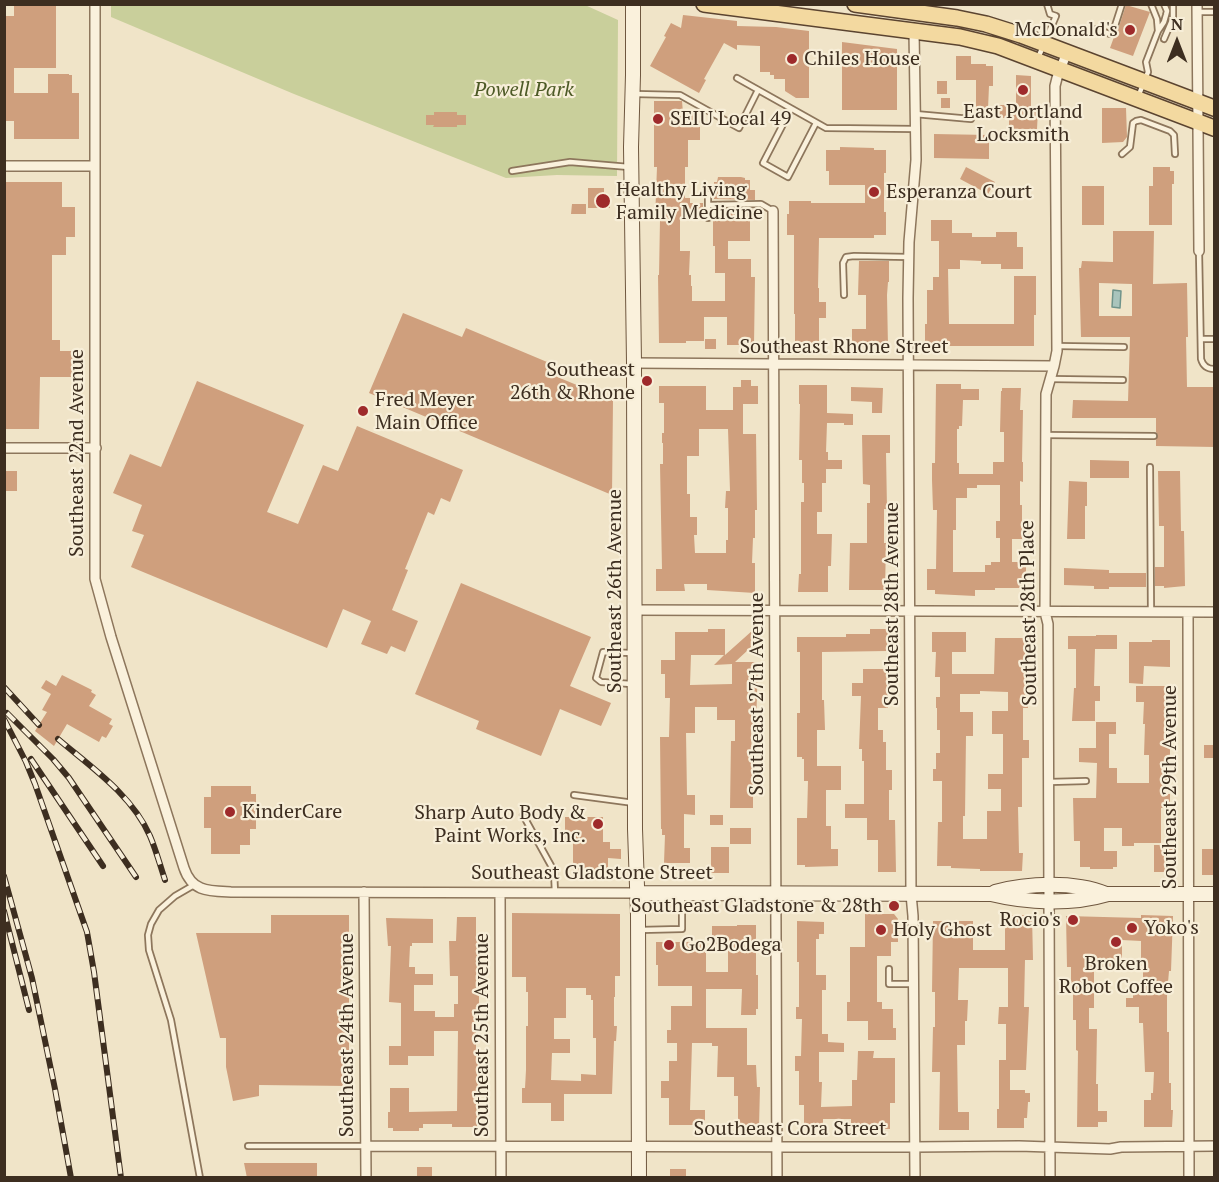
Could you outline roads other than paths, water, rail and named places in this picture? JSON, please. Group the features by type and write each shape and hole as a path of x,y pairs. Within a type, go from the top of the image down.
{"main road":[{"path":"704,4 980,41 1037,60 1215,128"},
{"path":"855,4 915,8 986,24 1215,108"}],"street":[{"name":"Southeast 22nd Avenue","path":"95,4 95,579 184,868 194,885"},
{"name":"Southeast 26th Avenue","path":"633,4 631,167 639,1178"},
{"path":"1197,8 1199,251"},
{"name":"Southeast 28th Avenue","path":"914,31 916,160 909,257 908,365 915,1178"},
{"name":"Southeast 28th Place","path":"1050,1178 1048,624 1044,612 1045,435 1046,394 1057,346 1055,86 1067,52"},
{"path":"4,166 95,166"},
{"name":"Southeast 27th Avenue","path":"773,211 777,1178"},
{"name":"Southeast Rhone Street","path":"634,363 1054,366"},
{"path":"4,448 96,448"},
{"path":"634,610 1215,612"},
{"name":"Southeast 29th Avenue","path":"1188,612 1189,1178"},
{"name":"Southeast Gladstone Street","path":"194,885 210,891 231,892 991,894 1049,901 1108,894 1215,894"},
{"name":"Southeast Gladstone Street","path":"991,894 1004,890 1049,885 1096,890 1108,894"},
{"name":"Southeast 24th Avenue","path":"364,892 366,1178"},
{"name":"Southeast 25th Avenue","path":"500,893 501,1178"},
{"name":"Southeast Cora Street","path":"366,1146 1019,1146 1110,1149 1215,1146"}],"lane":[{"path":"1037,60 1056,16 1050,14 1047,4"},
{"path":"1096,29 1110,34 1113,32 1122,4"},
{"path":"1151,4 1157,19 1158,31"},
{"path":"1137,98 1148,72 1146,62 1164,22 1167,11 1164,4"},
{"path":"1164,39 1173,18 1173,4"},
{"path":"1197,8 1215,12"},
{"path":"737,78 816,123 831,128 915,129"},
{"path":"633,94 680,95 739,128 758,90"},
{"path":"791,109 763,163 788,177 816,123"},
{"path":"915,114 971,119"},
{"path":"1122,154 1130,147 1132,125 1136,120 1170,131 1174,135 1175,154"},
{"path":"512,171 570,162 631,167"},
{"path":"708,194 708,218"},
{"path":"708,205 761,204 773,211"},
{"path":"1199,251 1202,364 1206,368 1215,369"},
{"path":"844,296 843,263 846,257 909,257"},
{"path":"1201,339 1215,339"},
{"path":"1057,346 1124,347"},
{"path":"1050,379 1123,380"},
{"path":"1045,435 1154,436"},
{"path":"1150,467 1151,612"},
{"path":"634,654 603,652 596,678 601,682 635,684"},
{"path":"1049,782 1086,781"},
{"path":"574,795 635,803"},
{"path":"523,815 554,871 555,893"},
{"path":"194,885 175,896 159,910 148,935 149,950 171,1020 200,1178"},
{"path":"638,930 682,930 682,893"},
{"path":"889,969 889,984 914,984"},
{"path":"248,1146 366,1146"}],"water":[{"path":"1113,290 1121,291 1120,308 1112,307"}],"railway":[{"path":"4,687 39,725"},
{"path":"7,713 69,778 136,877"},
{"path":"4,719 35,784 87,932 121,1178"},
{"path":"58,739 97,771 133,807 150,836 165,880"},
{"path":"31,759 103,866"},
{"path":"4,876 32,978 71,1178"},
{"path":"4,911 29,1010"}],"place":[{"name":"McDonald's","path":"1130,30"},
{"name":"Chiles House","path":"792,59"},
{"name":"East Portland Locksmith","path":"1023,90"},
{"name":"SEIU Local 49","path":"658,119"},
{"name":"Esperanza Court","path":"874,192"},
{"name":"Healthy Living Family Medicine","path":"603,201"},
{"name":"Southeast 26th & Rhone","path":"647,381"},
{"name":"Fred Meyer Main Office","path":"363,411"},
{"name":"KinderCare","path":"230,812"},
{"name":"Sharp Auto Body & Paint Works, Inc.","path":"598,824"},
{"name":"Southeast Gladstone & 28th","path":"894,906"},
{"name":"Rocio's","path":"1073,920"},
{"name":"Yoko's","path":"1132,928"},
{"name":"Holy Ghost","path":"881,930"},
{"name":"Broken Robot Coffee","path":"1116,942"},
{"name":"Go2Bodega","path":"669,945"}],"park label":[{"name":"Powell Park","path":"524,90"}]}
